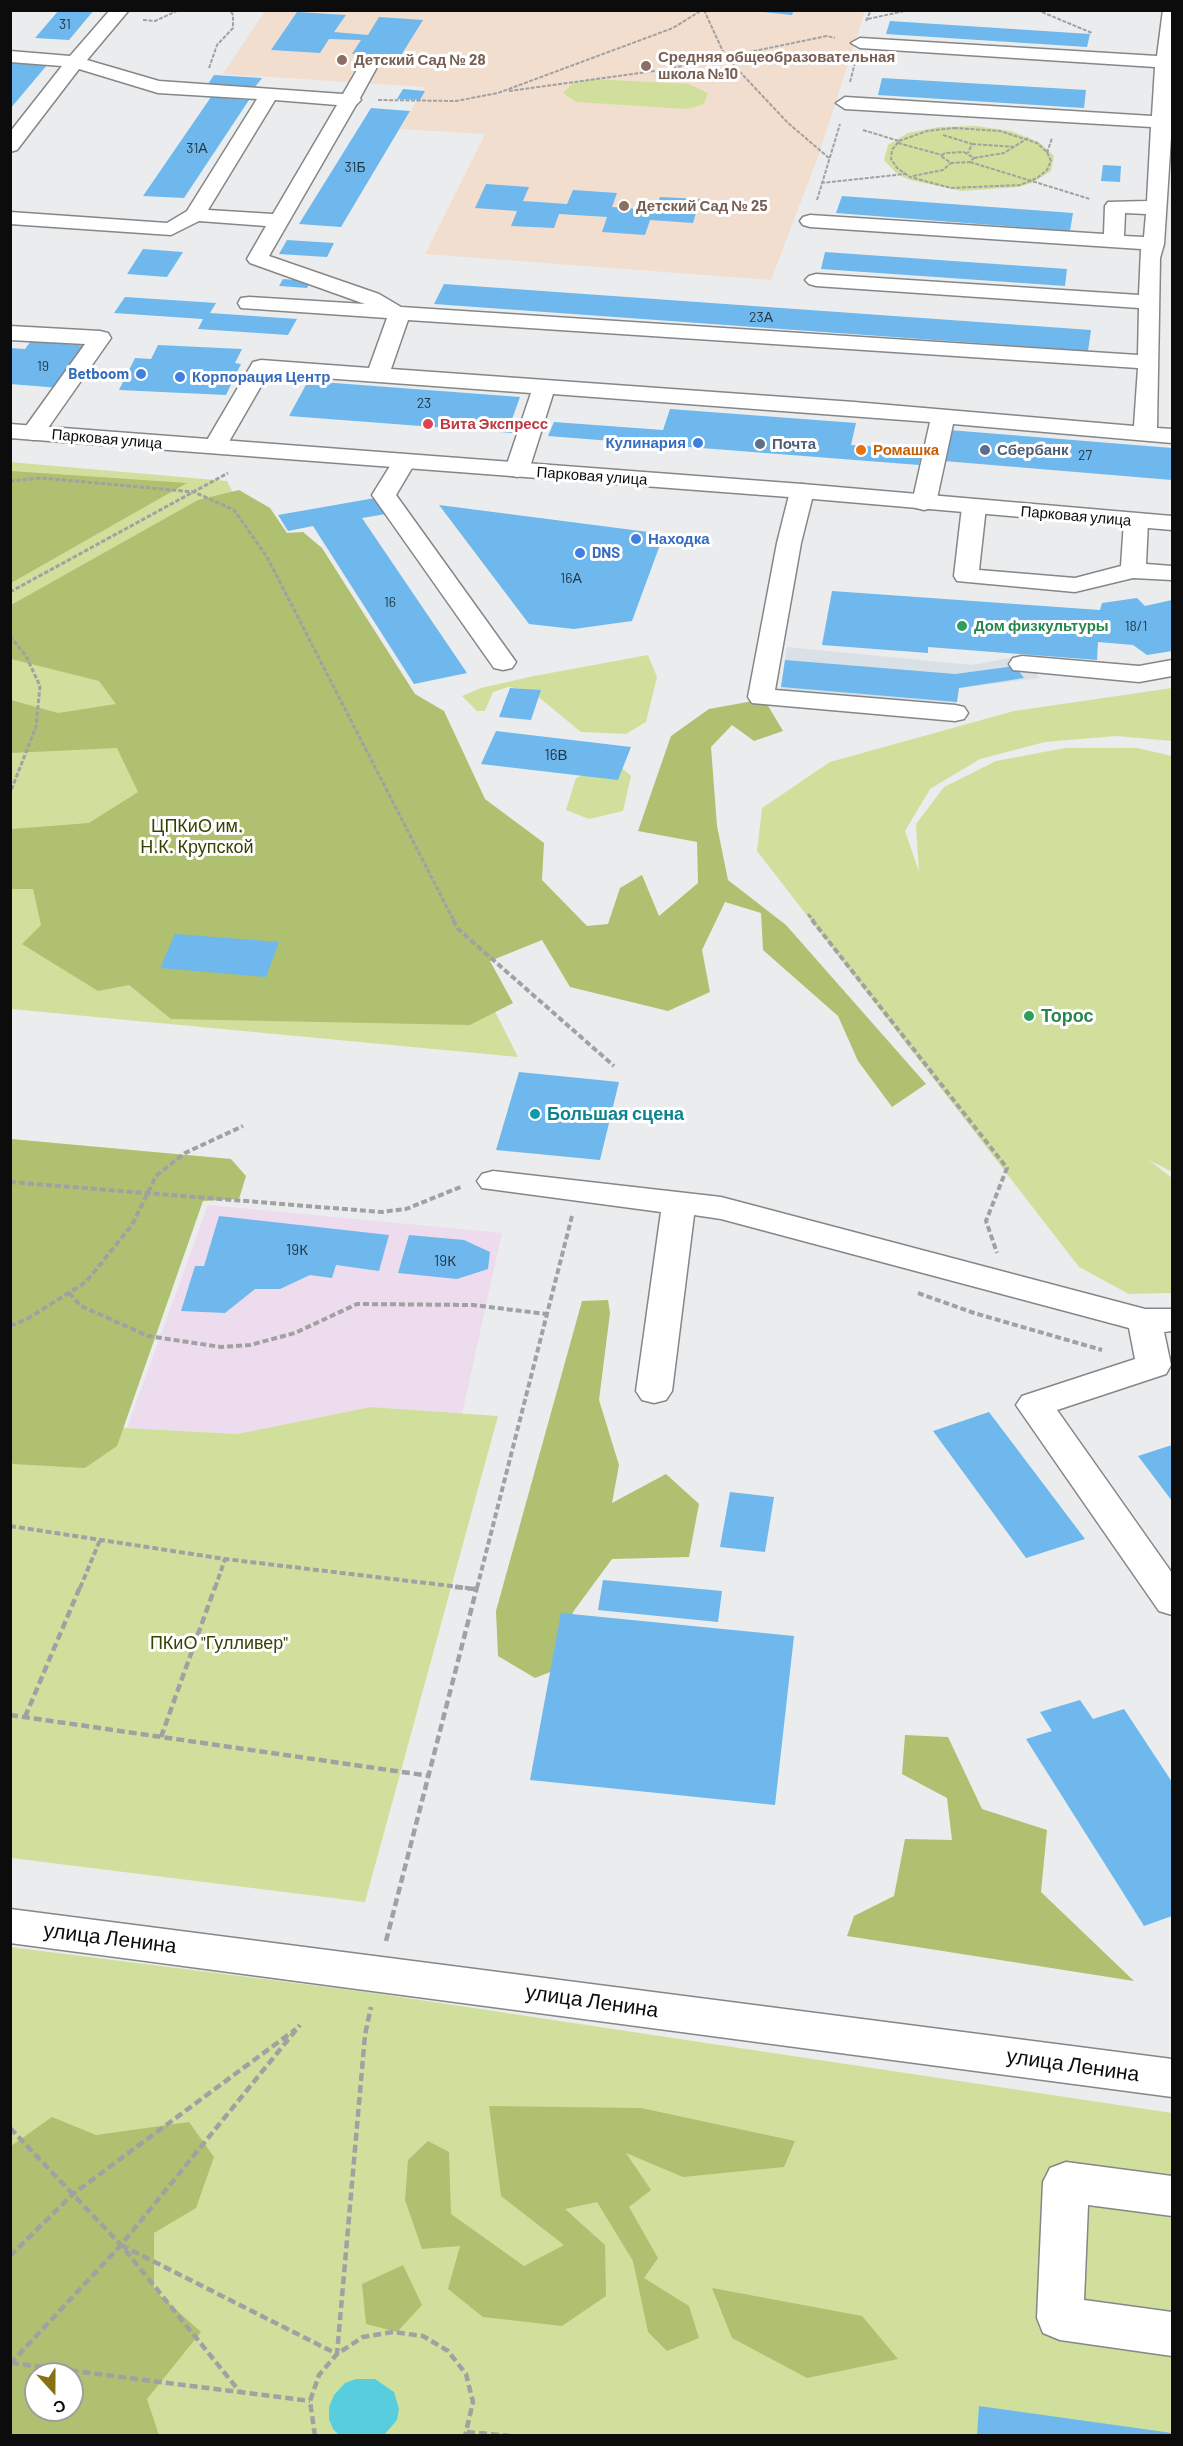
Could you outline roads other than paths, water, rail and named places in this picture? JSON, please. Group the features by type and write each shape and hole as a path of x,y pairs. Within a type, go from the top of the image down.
{"main road":[{"path":"1145,434 1149,362 1148,302 1172,10"},
{"path":"10,146 75,62 116,15"},
{"path":"860,43 1167,67"},
{"path":"10,57 75,62 158,87 351,100"},
{"path":"368,67 257,260 371,299 399,314"},
{"path":"10,218 171,229 195,215 269,95"},
{"path":"845,103 1162,122"},
{"path":"1114,242 1114,206 1156,208"},
{"path":"195,215 278,221"},
{"path":"810,221 1114,242 1152,251 1173,260"},
{"path":"816,280 1148,302"},
{"path":"249,303 1149,362"},
{"path":"378,374 399,314"},
{"path":"10,333 100,338 22,432"},
{"path":"214,447 261,367 545,386 1173,436"},
{"path":"517,470 545,386"},
{"path":"924,503 943,417"},
{"name":"Парковая улица","path":"22,432 403,463 802,491 1173,523"},
{"path":"403,463 384,495 503,662"},
{"path":"802,491 789,543 761,698 955,713"},
{"path":"974,507 966,576 1075,585 1133,571 1173,573"},
{"path":"1133,571 1136,520"},
{"path":"1022,664 1139,674 1173,668"},
{"path":"493,1181 579,1189 721,1208 1008,1285 1159,1321 1154,1365 1034,1404 1173,1601"},
{"path":"654,1391 679,1202"},
{"name":"улица Ленина","path":"10,1926 379,1972 1173,2078"},
{"path":"1173,2196 1066,2182 1060,2318 1173,2334"}],"water":[{"path":"356,2379 375,2379 394,2392 399,2409 397,2420 384,2435 339,2435 333,2429 329,2419 329,2407 334,2395 345,2383"}],"place":[{"name":"Детский Сад № 28","path":"342,60"},
{"name":"Средняя общеобразовательная школа №10","path":"646,66"},
{"name":"Детский Сад № 25","path":"624,206"},
{"name":"Betboom","path":"141,374"},
{"name":"Корпорация Центр","path":"180,377"},
{"name":"Вита Экспресс","path":"428,424"},
{"name":"Кулинария","path":"698,443"},
{"name":"Почта","path":"760,444"},
{"name":"Ромашка","path":"861,450"},
{"name":"Сбербанк","path":"985,450"},
{"name":"Находка","path":"636,539"},
{"name":"DNS","path":"580,553"},
{"name":"Дом физкультуры","path":"962,626"},
{"name":"Торос","path":"1029,1016"},
{"name":"Большая сцена","path":"535,1114"}],"park label":[{"name":"ЦПКиО им. Н.К. Крупской","path":"197,836"},
{"name":"ПКиО \"Гулливер\"","path":"219,1643"}]}
